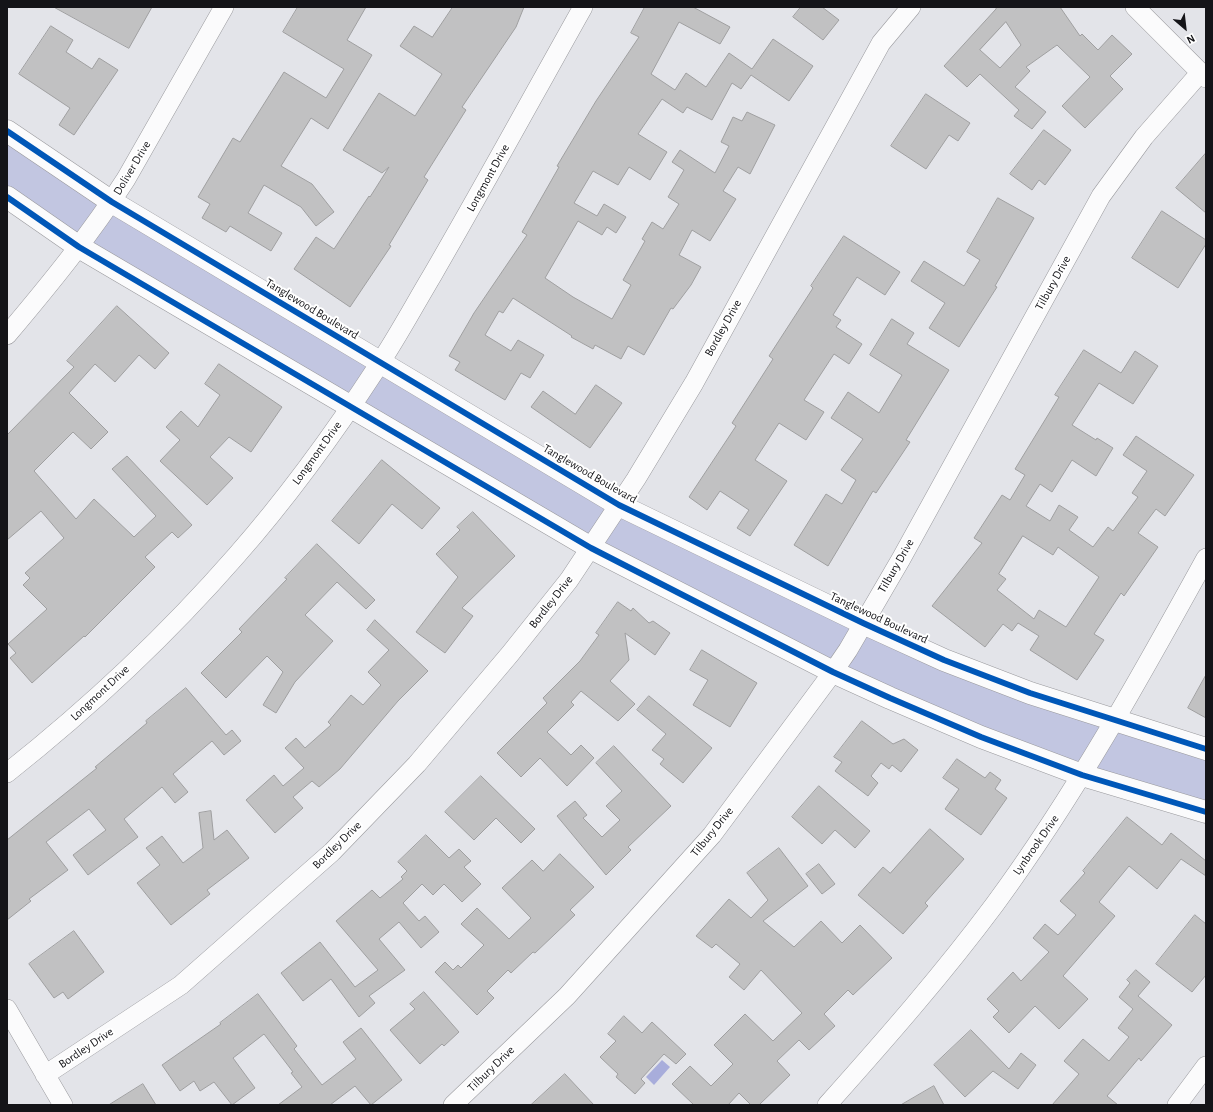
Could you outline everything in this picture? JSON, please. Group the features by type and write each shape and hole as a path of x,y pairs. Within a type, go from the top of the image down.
{"street":[{"name":"Doliver Drive","path":"7,335 79,247 112,202 224,7"},
{"name":"Longmont Drive","path":"7,774 44,744 132,664 212,583 277,507 380,363 469,212 583,7"},
{"name":"Bordley Drive","path":"45,1075 181,985 332,852 418,764 515,648 569,580 619,505 694,383 881,44 911,7"},
{"path":"1135,7 1203,76"},
{"name":"Tilbury Drive","path":"453,1105 567,996 712,835 833,672 901,559 1101,196 1144,137 1203,76"},
{"name":"Tanglewood Boulevard","path":"7,131 112,202 619,505 863,623 944,660 1030,693 1206,749"},
{"path":"7,198 79,247 591,548 833,672 974,734 1082,775 1206,812"},
{"name":"Lynbrook Drive","path":"827,1105 913,1008 995,904 1055,817 1115,721 1206,558"},
{"path":"7,1009 63,1105"},
{"path":"1177,1105 1206,1066"}],"shaded area":[{"path":"7,136 717,560 1206,755 1206,808 962,723 708,603 361,407 7,190"}],"water":[{"path":"662,1060 670,1067 654,1085 646,1077"}],"building":[{"path":"54,7 152,7 129,48"},
{"path":"298,7 366,7 347,40 372,55 328,129 311,118 281,166 312,184 334,212 316,226 301,207 264,185 248,213 282,233 271,251 230,226 226,232 202,218 210,204 198,197 233,138 240,142 284,72 326,98 344,69 283,32"},
{"path":"453,7 524,7 516,27 462,107 466,110 424,177 428,180 389,245 391,246 350,307 294,269 316,237 334,249 389,167 382,173 343,150 379,93 415,116 442,74 400,46 414,26 432,37"},
{"path":"645,7 693,7 730,27 720,44 679,22 651,74 675,90 686,73 706,87 729,53 752,69 773,39 813,66 789,101 751,75 741,89 732,83 712,120 687,107 683,113 662,99 638,134 667,152 650,180 629,167 618,185 593,171 574,203 597,216 604,204 626,217 616,233 607,227 602,235 578,221 545,278 573,297 612,319 631,285 623,280 645,241 642,239 652,222 663,229 679,204 668,197 684,170 672,162 680,150 715,173 729,146 721,142 733,117 742,121 747,112 775,125 750,174 738,167 723,191 736,199 710,241 692,230 679,255 701,267 691,285 673,309 671,308 644,355 628,346 621,359 595,345 593,349 571,337 572,336 513,298 503,313 499,311 485,335 511,351 518,340 544,355 530,378 521,373 505,400 455,370 460,362 449,356 474,313 527,235 522,232 559,167 557,166 596,101 639,37 631,33"},
{"path":"801,7 822,7 839,20 823,40 793,17"},
{"path":"995,7 1060,7 1080,36 1082,34 1098,50 1112,35 1132,54 1110,76 1123,89 1085,128 1062,106 1090,77 1057,45 1026,67 1030,71 1015,87 1046,112 1032,129 1014,116 1019,110 980,74 967,87 944,66 996,9","holes":["1006,22 1021,45 1000,68 980,50"]},
{"path":"51,26 73,40 66,52 92,69 99,58 118,70 74,135 59,125 70,108 19,74"},
{"path":"926,94 970,123 958,141 949,135 926,169 891,146"},
{"path":"1044,130 1071,150 1045,185 1039,180 1032,190 1010,174"},
{"path":"1206,153 1206,213 1176,188"},
{"path":"998,198 1034,218 995,286 997,287 959,347 929,328 945,303 911,281 924,261 964,286 980,260 967,252"},
{"path":"1162,211 1206,240 1206,244 1178,288 1132,258"},
{"path":"844,236 900,272 885,295 857,277 833,315 841,320 836,327 862,344 849,364 834,354 804,400 824,412 806,440 779,423 755,460 787,481 750,536 737,528 749,510 720,491 707,510 689,497 736,426 732,423 773,359 769,356 813,288 811,286"},
{"path":"117,306 169,353 155,369 139,355 115,382 95,364 69,393 108,432 91,449 73,432 34,471 76,519 94,499 134,537 156,516 112,469 127,456 192,525 178,538 172,532 145,557 155,567 85,637 84,636 32,683 10,658 16,653 8,644 47,609 23,585 30,578 25,573 64,538 41,511 7,540 7,435 74,367 67,361"},
{"path":"892,319 914,333 907,344 949,370 906,440 910,442 876,493 873,491 828,566 794,545 826,494 842,504 856,480 841,470 863,439 831,418 848,392 879,413 902,375 870,355"},
{"path":"1084,350 1121,373 1135,351 1158,366 1133,404 1099,383 1072,425 1096,440 1097,438 1113,448 1096,476 1072,460 1052,492 1040,484 1026,506 1050,521 1059,505 1078,517 1069,530 1093,547 1108,527 1113,531 1138,497 1132,493 1147,471 1123,455 1136,436 1194,475 1165,516 1156,509 1138,533 1158,547 1124,596 1121,593 1094,634 1104,640 1077,680 1030,650 1039,636 1018,623 1012,631 1003,624 985,647 932,606 982,543 974,538 1002,495 1010,500 1025,475 1015,469 1059,397 1055,395","holes":["1023,536 1053,555 1058,547 1099,577 1066,627 1039,610 1034,619 997,590 1006,579 999,574"]},
{"path":"219,364 282,407 251,452 229,437 210,457 233,478 207,505 160,461 180,440 166,427 181,411 198,427 220,395 205,384"},
{"path":"596,385 622,403 590,448 531,407 543,391 575,414"},
{"path":"382,460 440,508 422,529 392,504 359,544 332,521"},
{"path":"473,512 515,556 462,608 473,616 445,653 416,632 458,577 436,554 460,530 457,527"},
{"path":"317,544 375,600 366,609 337,582 305,615 333,641 295,682 276,713 263,705 283,672 267,656 226,698 201,673 242,632 239,629 287,579 285,578"},
{"path":"618,602 631,611 633,608 649,623 653,621 670,633 655,655 625,633 629,660 610,681 635,704 618,721 581,691 571,702 574,705 547,732 571,755 581,745 594,758 567,786 540,758 521,777 497,753 547,703 543,698 580,661 599,635 596,633"},
{"path":"375,620 428,671 398,701 340,769 319,787 312,781 293,797 303,808 275,833 246,800 274,775 283,786 304,768 285,748 296,738 305,748 331,725 328,722 351,695 363,705 381,685 368,672 389,650 367,630"},
{"path":"702,650 757,683 730,727 693,705 708,680 690,670"},
{"path":"1206,675 1206,718 1188,708"},
{"path":"186,688 226,735 232,730 241,741 224,755 212,741 173,774 188,792 175,803 162,787 124,819 138,837 88,875 73,855 106,830 89,809 46,842 68,870 29,899 31,901 7,920 7,840 97,768 95,767 147,723 146,721"},
{"path":"649,696 712,748 683,783 660,764 664,759 652,750 666,734 637,710"},
{"path":"862,721 893,744 904,739 918,750 901,772 892,765 889,769 881,763 871,776 878,783 868,796 835,771 842,762 834,757"},
{"path":"614,746 671,806 628,847 631,850 606,875 557,816 575,801 587,815 583,818 602,837 620,820 606,806 622,791 596,763"},
{"path":"957,759 985,778 990,772 1001,780 995,789 1007,798 981,835 945,809 959,789 943,778"},
{"path":"481,776 535,829 521,843 496,818 474,840 445,812"},
{"path":"819,786 870,831 855,848 835,830 822,844 792,817"},
{"path":"211,811 214,840 227,830 249,858 207,890 210,894 171,925 137,883 160,865 146,848 162,836 183,863 203,848 199,813"},
{"path":"1127,817 1162,845 1171,833 1206,861 1206,876 1181,859 1157,889 1129,866 1099,902 1115,916 1063,976 1088,999 1059,1029 1035,1006 1009,1033 993,1017 999,1011 987,999 1013,972 1021,981 1049,952 1033,938 1045,924 1058,935 1076,915 1060,901 1085,873 1083,871"},
{"path":"930,829 964,859 925,903 928,906 903,934 858,895 883,867 890,873"},
{"path":"426,835 449,858 459,849 471,861 464,867 481,884 462,902 444,884 433,895 422,884 403,903 419,921 425,916 439,932 421,948 399,922 379,939 405,970 369,996 375,1003 359,1017 331,979 303,1001 281,973 320,942 355,987 378,970 336,921 372,890 380,898 403,879 401,877 407,871 398,862"},
{"path":"779,848 808,886 763,921 794,947 821,921 842,943 860,925 892,958 853,995 848,990 824,1014 835,1026 809,1050 799,1040 777,1061 790,1075 759,1105 751,1105 739,1093 728,1105 694,1105 672,1084 690,1066 711,1086 733,1064 714,1045 745,1014 773,1041 802,1013 761,970 744,990 729,977 740,964 716,944 712,948 696,936 729,899 751,918 768,900 747,873"},
{"path":"560,854 594,887 570,910 575,915 535,953 533,952 511,973 508,970 487,991 494,998 477,1015 435,972 445,962 453,970 458,965 461,968 484,945 461,924 477,908 509,939 531,918 502,888 532,860 543,871"},
{"path":"819,864 835,884 822,894 806,874"},
{"path":"1195,915 1206,924 1206,975 1192,992 1156,964"},
{"path":"74,931 104,972 68,999 63,992 54,998 29,964"},
{"path":"1136,970 1150,982 1138,996 1172,1025 1141,1061 1139,1058 1107,1096 1118,1105 1052,1105 1079,1074 1064,1061 1083,1039 1109,1061 1129,1037 1118,1028 1133,1009 1119,997 1130,983 1127,980"},
{"path":"424,992 459,1032 444,1046 442,1044 420,1064 390,1030 415,1009 410,1004"},
{"path":"258,994 297,1046 294,1049 322,1085 356,1059 343,1042 361,1028 402,1080 371,1105 355,1086 330,1105 278,1105 302,1087 291,1073 293,1072 264,1034 233,1058 255,1088 232,1105 214,1082 200,1091 194,1081 180,1091 162,1065 221,1024 220,1023"},
{"path":"624,1016 642,1033 652,1022 686,1054 676,1064 664,1054 641,1079 645,1083 635,1094 616,1077 618,1074 600,1057 616,1041 608,1034"},
{"path":"971,1030 1009,1069 1021,1053 1036,1065 1018,1089 993,1071 965,1097 934,1065"},
{"path":"565,1074 594,1105 531,1105"},
{"path":"143,1084 156,1105 109,1105"},
{"path":"934,1086 944,1105 901,1105"}],"cycle path":[{"path":"7,131 112,202 619,505 863,623 944,660 1030,693 1206,749"},
{"path":"7,197 79,247 591,548 833,672 890,698 981,737 1082,775 1206,812"}]}
